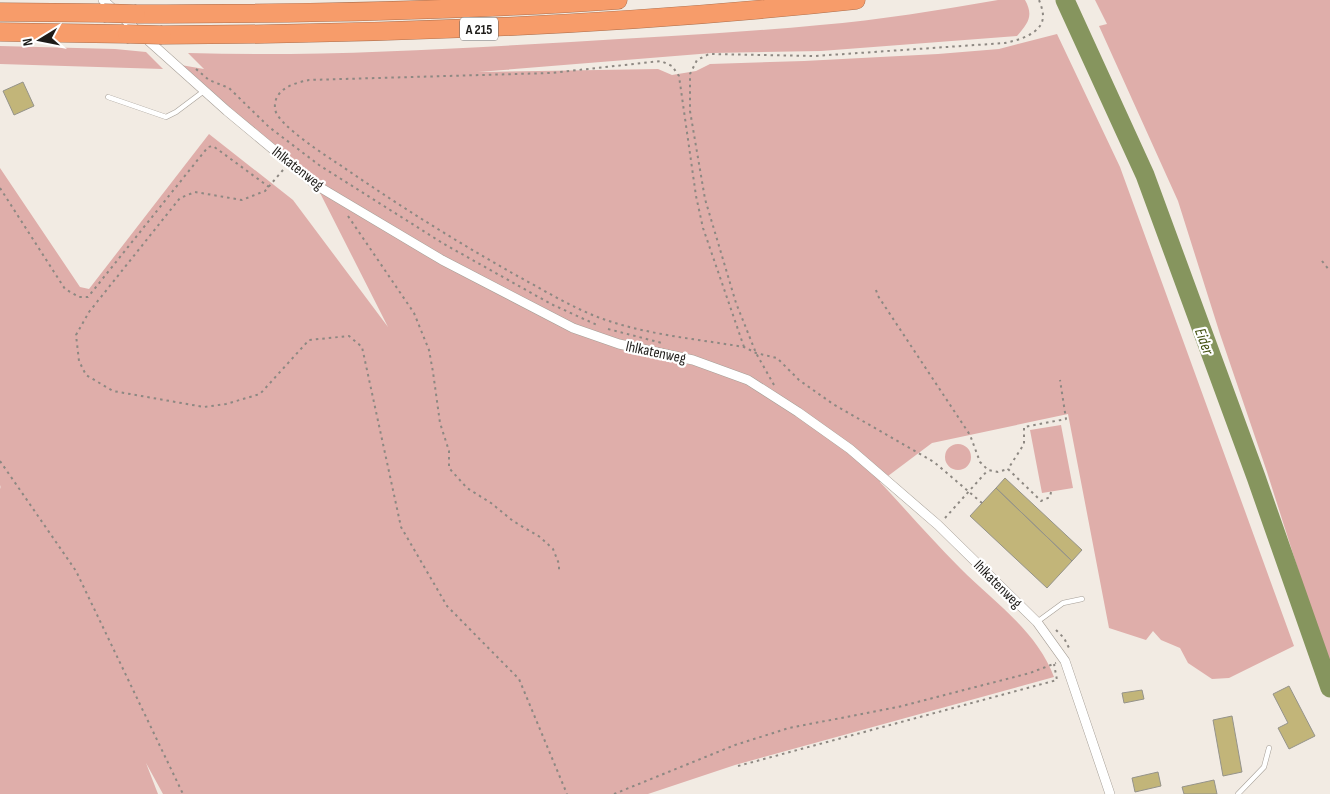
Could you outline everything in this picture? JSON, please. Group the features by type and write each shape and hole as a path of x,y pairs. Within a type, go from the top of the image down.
{"highway":[{"name":"A 215","path":"0,12 103,6 136,14 334,13 486,8 618,0"},
{"name":"A 215","path":"0,32 162,35 324,34 493,28 670,17 856,0"}],"street":[{"name":"Ihlkatenweg","path":"103,6 316,185 442,260 573,328 619,344 692,360 748,380 850,448 938,525 1036,622 1065,661 1110,794"}],"lane":[{"path":"108,97 166,117 176,112 204,91"},
{"path":"1036,622 1063,603 1082,599"},
{"path":"1238,794 1264,767 1269,748"}],"path":[{"path":"776,398 775,386 756,353 736,303 705,199 690,112 690,74 697,60 710,54 815,56 1005,43 1018,40 1034,32 1042,24 1044,17 1039,0"},
{"path":"744,347 703,228 696,196 679,76 672,66 661,61 541,74 309,80 294,83 284,88 277,98 275,109 282,121 307,142 391,200 457,242 552,295 603,319 645,331 744,347 756,353 777,358 799,380 833,404 934,462 982,503"},
{"path":"194,68 209,80 230,88 270,127 319,165 444,244 551,304 586,320 604,328 667,344"},
{"path":"0,188 65,289 79,298 88,297 208,147 213,146 269,187"},
{"path":"290,162 266,191 242,200 194,192 180,198 89,312 76,334 80,361 86,375 113,391 204,407 226,404 260,394 309,340 349,336 362,348 401,527 447,606 519,679 568,794"},
{"path":"348,216 414,312 428,350 433,372 440,422 449,451 449,468 467,488 491,503 513,521 540,537 553,548 560,573"},
{"path":"1322,262 1330,272"},
{"path":"876,290 878,296 970,435 980,462 988,470 998,472 1008,469 1024,444 1024,427 1066,419 1060,380"},
{"path":"768,382 775,386"},
{"path":"0,461 76,571 183,794"},
{"path":"1008,469 1041,501 1050,497 1051,492"},
{"path":"938,525 988,470"},
{"path":"738,766 1057,680 1054,664"},
{"path":"614,794 735,745 789,728 898,708 1050,666"}],"shaded area":[{"path":"998,0 1025,0 1029,15 1024,27 1017,36 821,51 712,53 478,72 658,69 672,75 696,71 710,64 804,61 999,49 1057,34 1120,167 1294,646 1229,678 1212,679 1188,663 1180,648 1161,640 1153,631 1146,640 1109,628 1068,414 932,443 880,482 950,558 1026,631 1037,645 1054,677 735,765 648,794 163,794 146,763 158,794 0,794 0,168 80,287 89,289 209,134 293,200 388,327 316,185 175,64 204,69 188,53 380,52 696,35 865,20"},
{"path":"1095,0 1330,0 1330,670 1178,201 1099,26 1107,24"},
{"path":"0,46 115,49 146,52 163,69 0,64"},
{"path":"1061,425 1073,488 1042,493 1030,430"},
{"path":"958,444 967,448 971,457 967,466 958,470 949,466 945,457 949,448"}],"building":[{"path":"23,82 34,106 14,115 3,91"},
{"path":"1005,478 1082,550 1072,561 996,488"},
{"path":"996,488 1072,561 1047,588 970,516"},
{"path":"1289,686 1315,736 1289,749 1278,728 1288,723 1273,694"},
{"path":"1142,690 1144,699 1124,703 1122,693"},
{"path":"1232,716 1242,772 1223,776 1213,720"},
{"path":"1158,772 1161,786 1135,792 1132,778"},
{"path":"1214,780 1217,794 1184,794 1182,787"}],"waterway":[{"name":"Eider","path":"1065,0 1145,175 1256,477 1330,688"}]}
